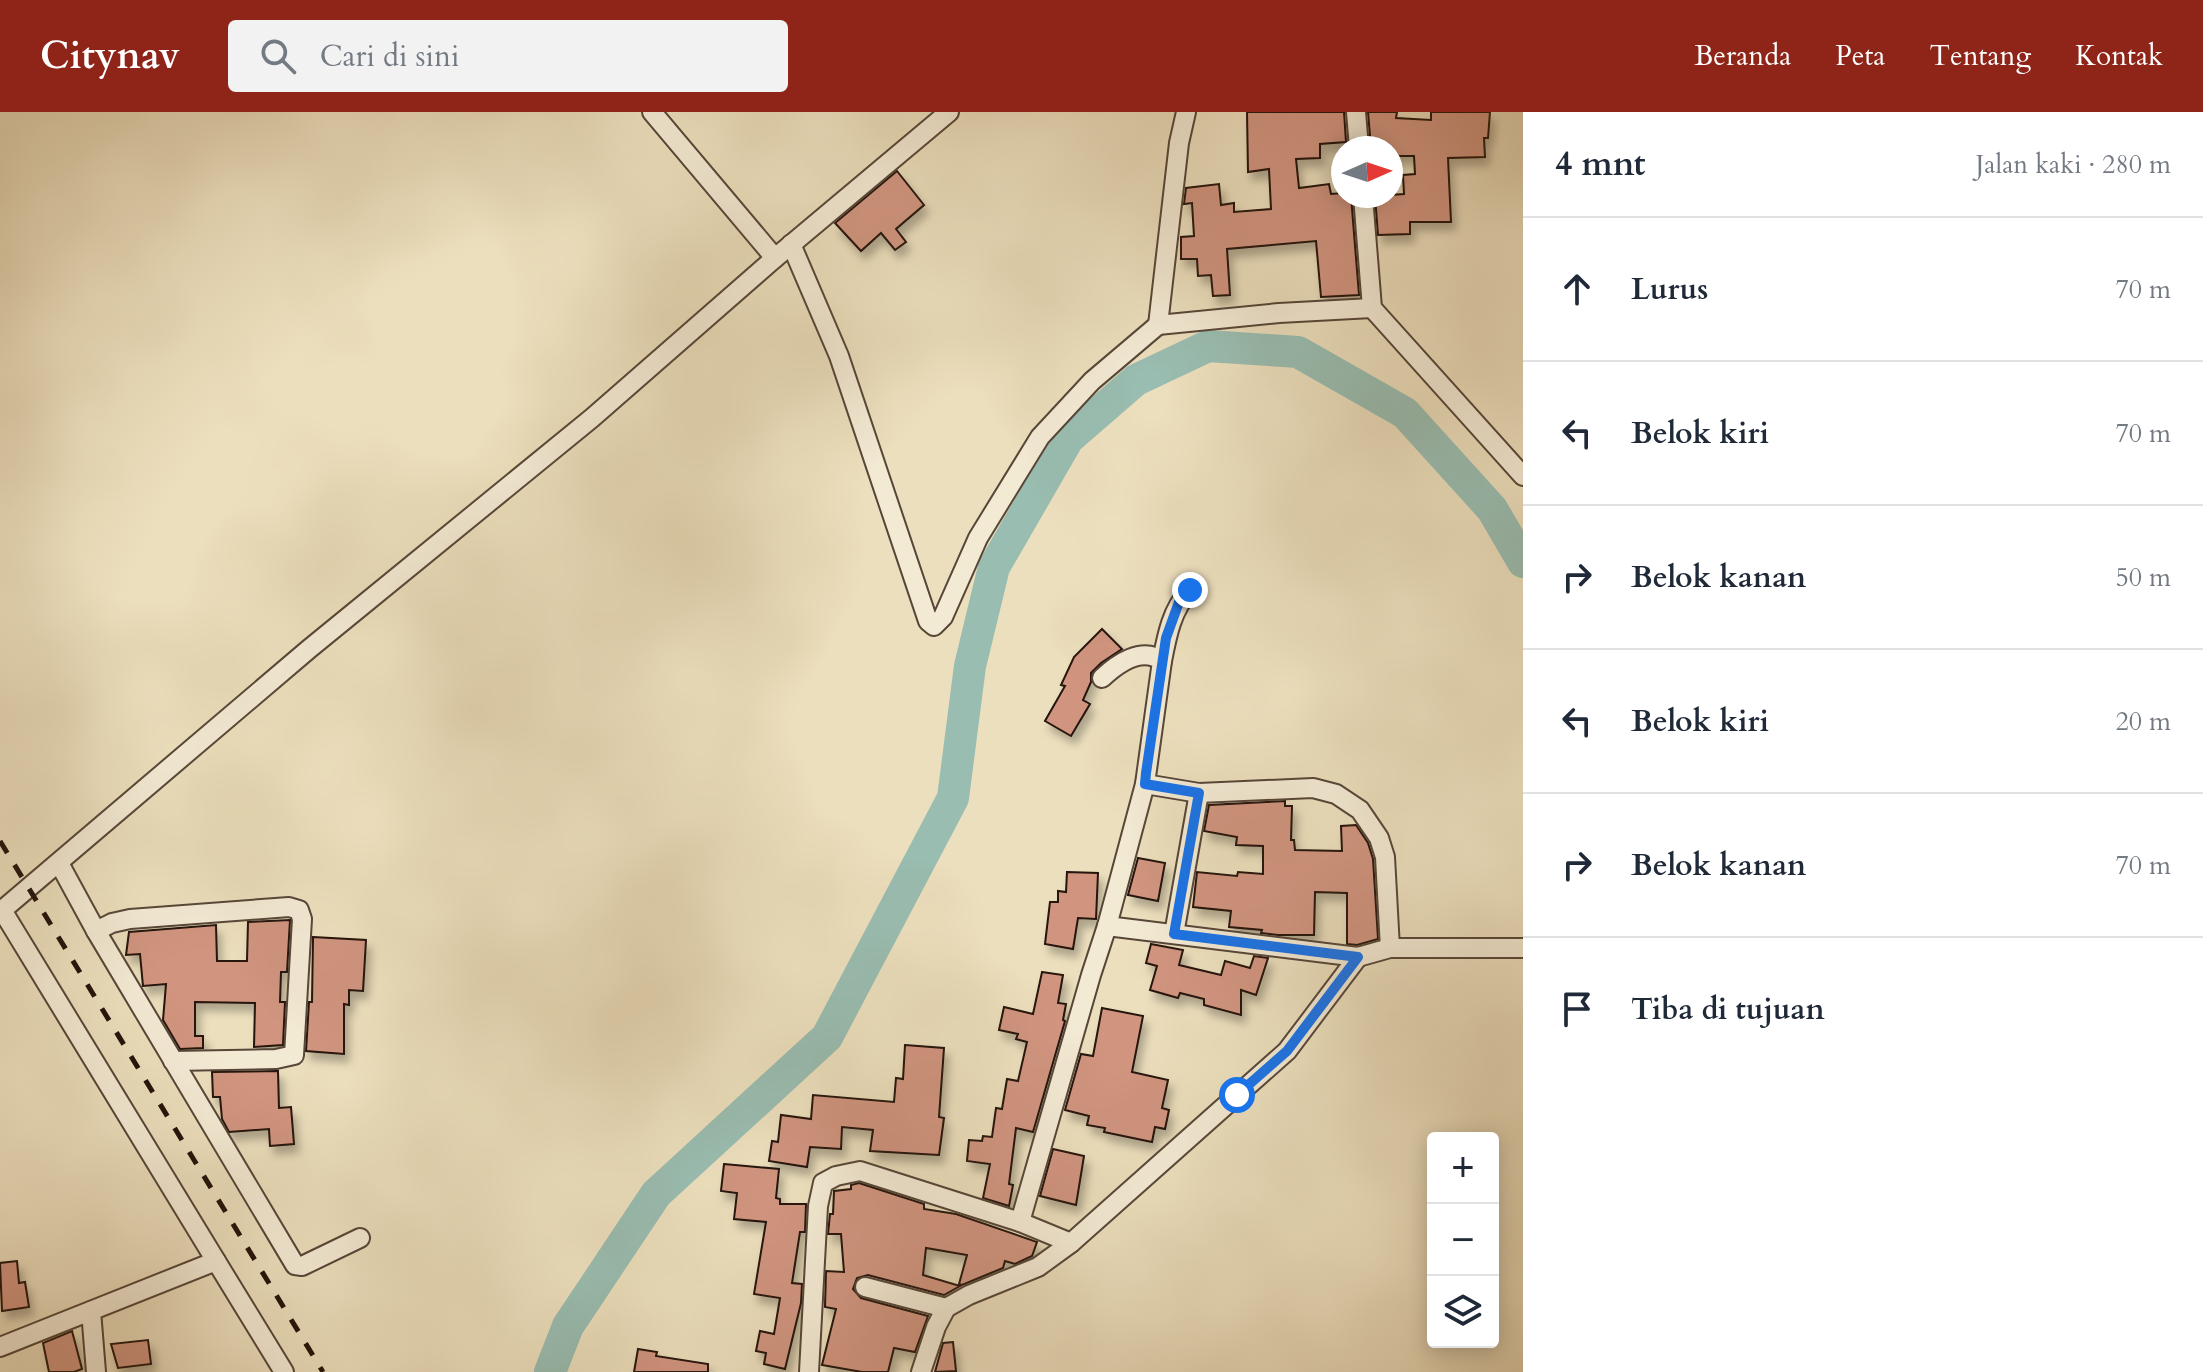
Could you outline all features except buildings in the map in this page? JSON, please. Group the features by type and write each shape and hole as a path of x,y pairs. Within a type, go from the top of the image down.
{"street":[{"path":"652,112 775,258"},
{"path":"284,1372 1,911 309,649 592,418 791,244 949,112"},
{"path":"1158,325 1179,143 1186,112"},
{"path":"1356,112 1358,136"},
{"path":"1364,208 1372,308 1523,476"},
{"path":"791,244 839,356 928,621 934,626 943,617 978,538 1040,437 1092,381 1158,325 1372,308"},
{"path":"1020,1222 1107,926 1145,784 1166,638 1179,602 1190,590"},
{"path":"1102,678 1119,662 1152,656 1162,661"},
{"path":"1145,784 1199,793 1313,788 1336,794 1360,810 1379,838 1385,857 1390,948"},
{"path":"1174,934 1199,793"},
{"path":"59,863 96,931 295,1265 302,1266 360,1238"},
{"path":"96,931 130,919 289,907 299,910 302,919 294,1055 276,1059 173,1061"},
{"path":"1107,926 1358,957 1390,948 1523,948"},
{"path":"921,1372 936,1327 946,1308 969,1295 1038,1267 1071,1243 1287,1051 1358,957"},
{"path":"809,1372 818,1206 823,1183 836,1176 860,1171 1020,1222 1071,1243"},
{"path":"0,1347 216,1261"},
{"path":"865,1287 946,1308"},
{"path":"91,1311 96,1372"}],"waterway":[{"path":"550,1372 568,1326 656,1194 827,1037 953,798 970,666 994,567 1068,439 1136,380 1208,346 1298,352 1405,413 1492,509 1523,562"}],"railway":[{"path":"0,841 323,1372"}],"route":[{"path":"1190,590 1179,602 1166,638 1145,784 1199,793 1174,934 1358,957 1287,1051 1237,1095"}]}
